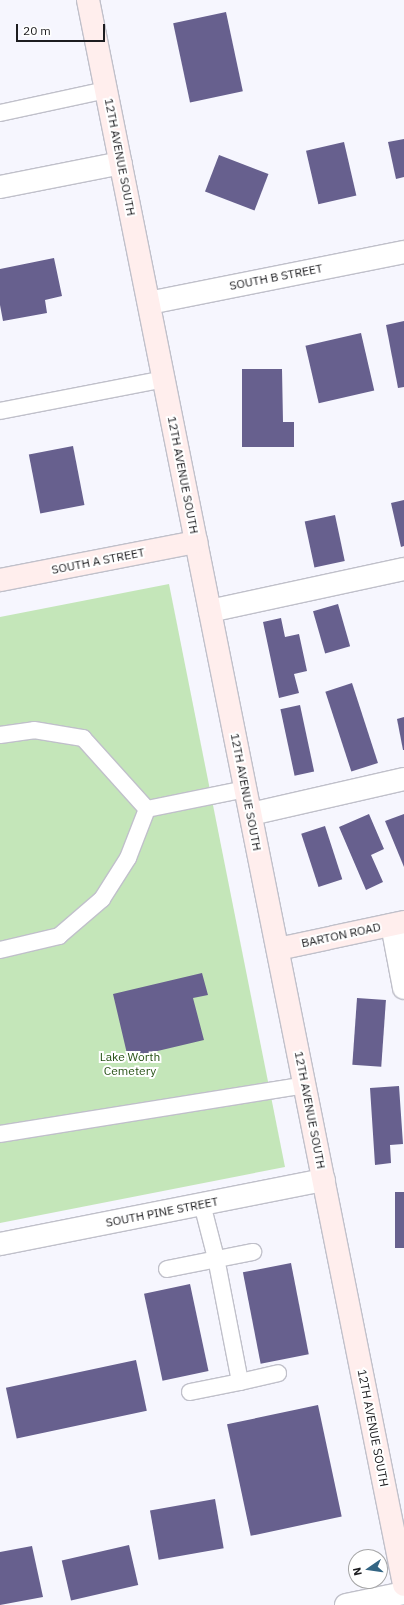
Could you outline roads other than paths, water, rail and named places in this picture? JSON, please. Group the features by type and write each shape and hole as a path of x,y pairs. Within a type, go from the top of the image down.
{"street":[{"name":"12TH AVENUE SOUTH","path":"88,0 404,1585"},
{"path":"0,187 121,163"},
{"name":"SOUTH B STREET","path":"149,303 404,252"},
{"name":"SOUTH A STREET","path":"0,580 196,542"},
{"path":"210,611 404,569"},
{"path":"251,814 404,779"},
{"path":"398,924 404,988"},
{"name":"BARTON ROAD","path":"278,948 398,924"},
{"name":"SOUTH PINE STREET","path":"0,1244 324,1180"},
{"path":"346,1605 404,1593"}],"lane":[{"path":"0,113 106,90"},
{"path":"0,411 164,379"},
{"path":"0,735 34,730 83,738 147,809"},
{"path":"147,809 246,790"},
{"path":"0,950 59,936 102,899 128,858 147,809"},
{"path":"0,1134 305,1085"},
{"path":"202,1204 216,1258 240,1382"},
{"path":"167,1269 216,1258 253,1252"},
{"path":"190,1392 278,1373"}],"park label":[{"name":"Lake Worth Cemetery","path":"130,1064"}]}
